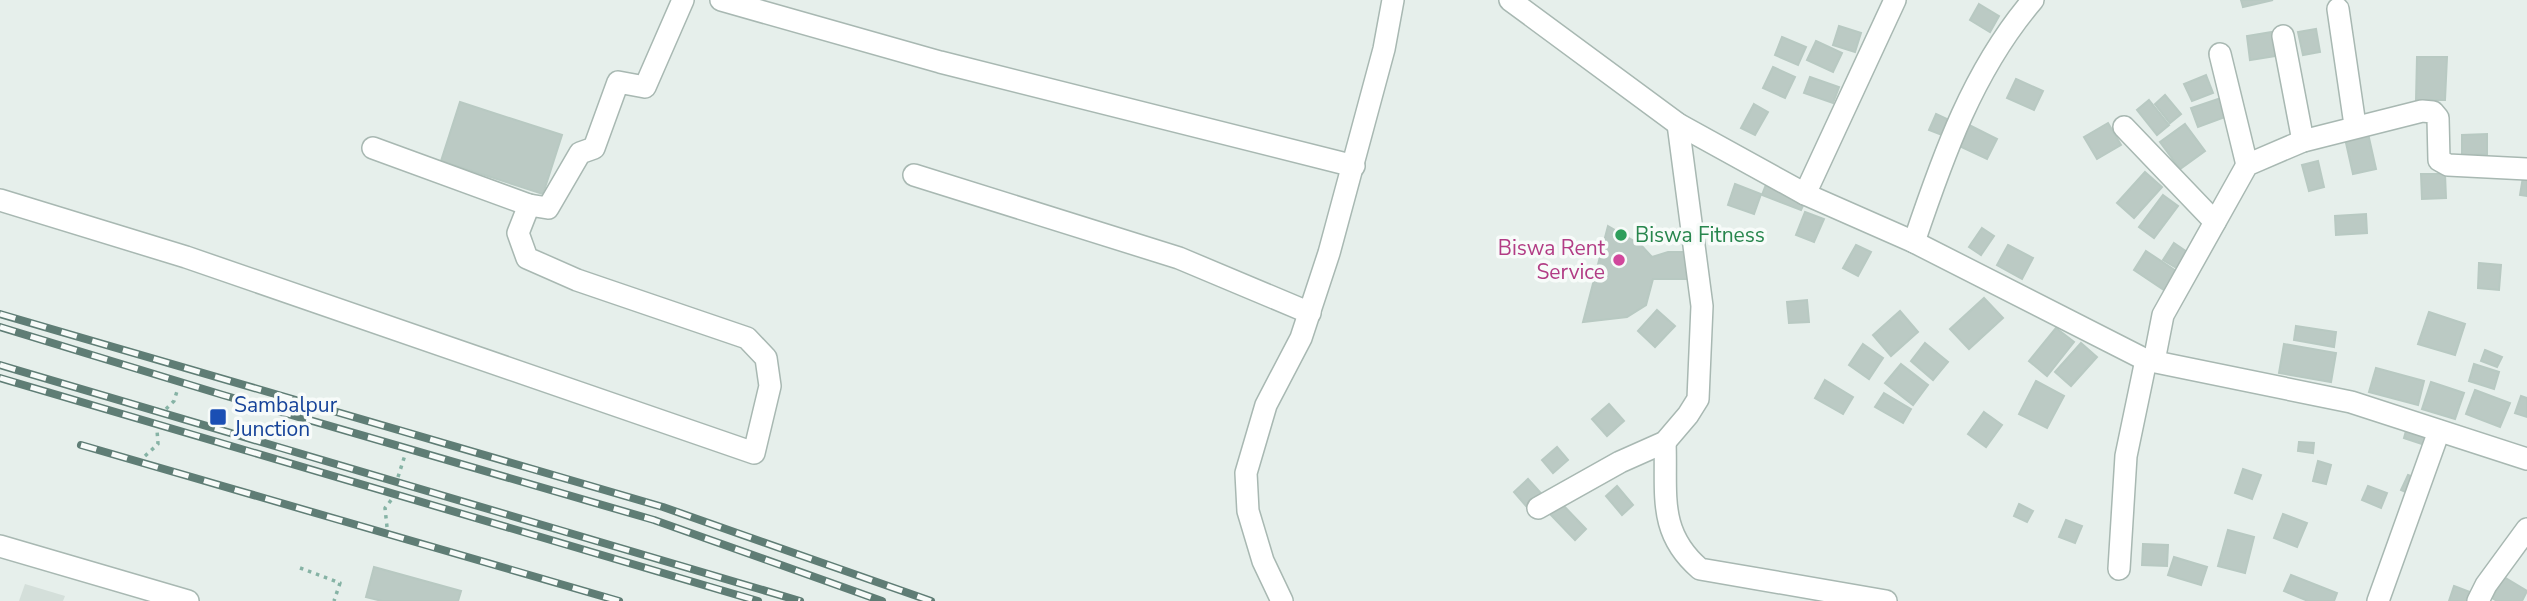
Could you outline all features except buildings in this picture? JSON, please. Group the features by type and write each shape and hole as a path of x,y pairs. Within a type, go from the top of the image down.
{"street":[{"path":"373,148 529,205 548,208 580,153 594,148 618,82 645,88 683,0"},
{"path":"721,0 940,62 1354,166"},
{"path":"1282,601 1263,561 1248,511 1246,473 1266,405 1301,338 1310,313 1354,166 1384,49 1393,0"},
{"path":"1510,0 1678,124 1805,194 1914,242 2150,360 2351,402 2527,459"},
{"path":"1805,194 1895,0"},
{"path":"1914,242 1949,139 2009,28 2033,0"},
{"path":"2338,9 2355,125"},
{"path":"2283,36 2303,141"},
{"path":"2220,54 2246,166"},
{"path":"2119,569 2126,456 2163,315 2246,166 2303,141 2355,125 2422,111 2433,112 2440,124 2440,160 2448,165 2527,169"},
{"path":"1538,508 1620,462 1665,442 1698,399 1702,306 1678,124"},
{"path":"2123,127 2215,222"},
{"path":"914,174 1179,258 1310,313"},
{"path":"0,200 187,257 754,453 770,386 766,358 747,338 577,280 527,258 518,233 529,205"},
{"path":"2378,601 2439,431"},
{"path":"1665,442 1669,528 1681,552 1700,569 1886,601"},
{"path":"2478,601 2486,585 2527,529"},
{"path":"0,546 188,601"}],"path":[{"path":"166,409 174,401 178,388"},
{"path":"145,456 158,444 157,430"},
{"path":"398,477 405,455"},
{"path":"387,527 385,508 392,499"},
{"path":"300,568 340,583 334,601"}],"shaded area":[{"path":"25,584 65,596 63,601 19,601"}],"railway":[{"path":"0,314 663,507 931,601"},
{"path":"0,327 223,395 654,520 882,601"},
{"path":"0,365 800,601"},
{"path":"0,378 758,601"},
{"path":"81,445 619,601"}],"place":[{"name":"Biswa Fitness","path":"1621,235"},
{"name":"Biswa Rent Service","path":"1619,260"},
{"name":"Sambalpur Junction","path":"218,417"}]}
